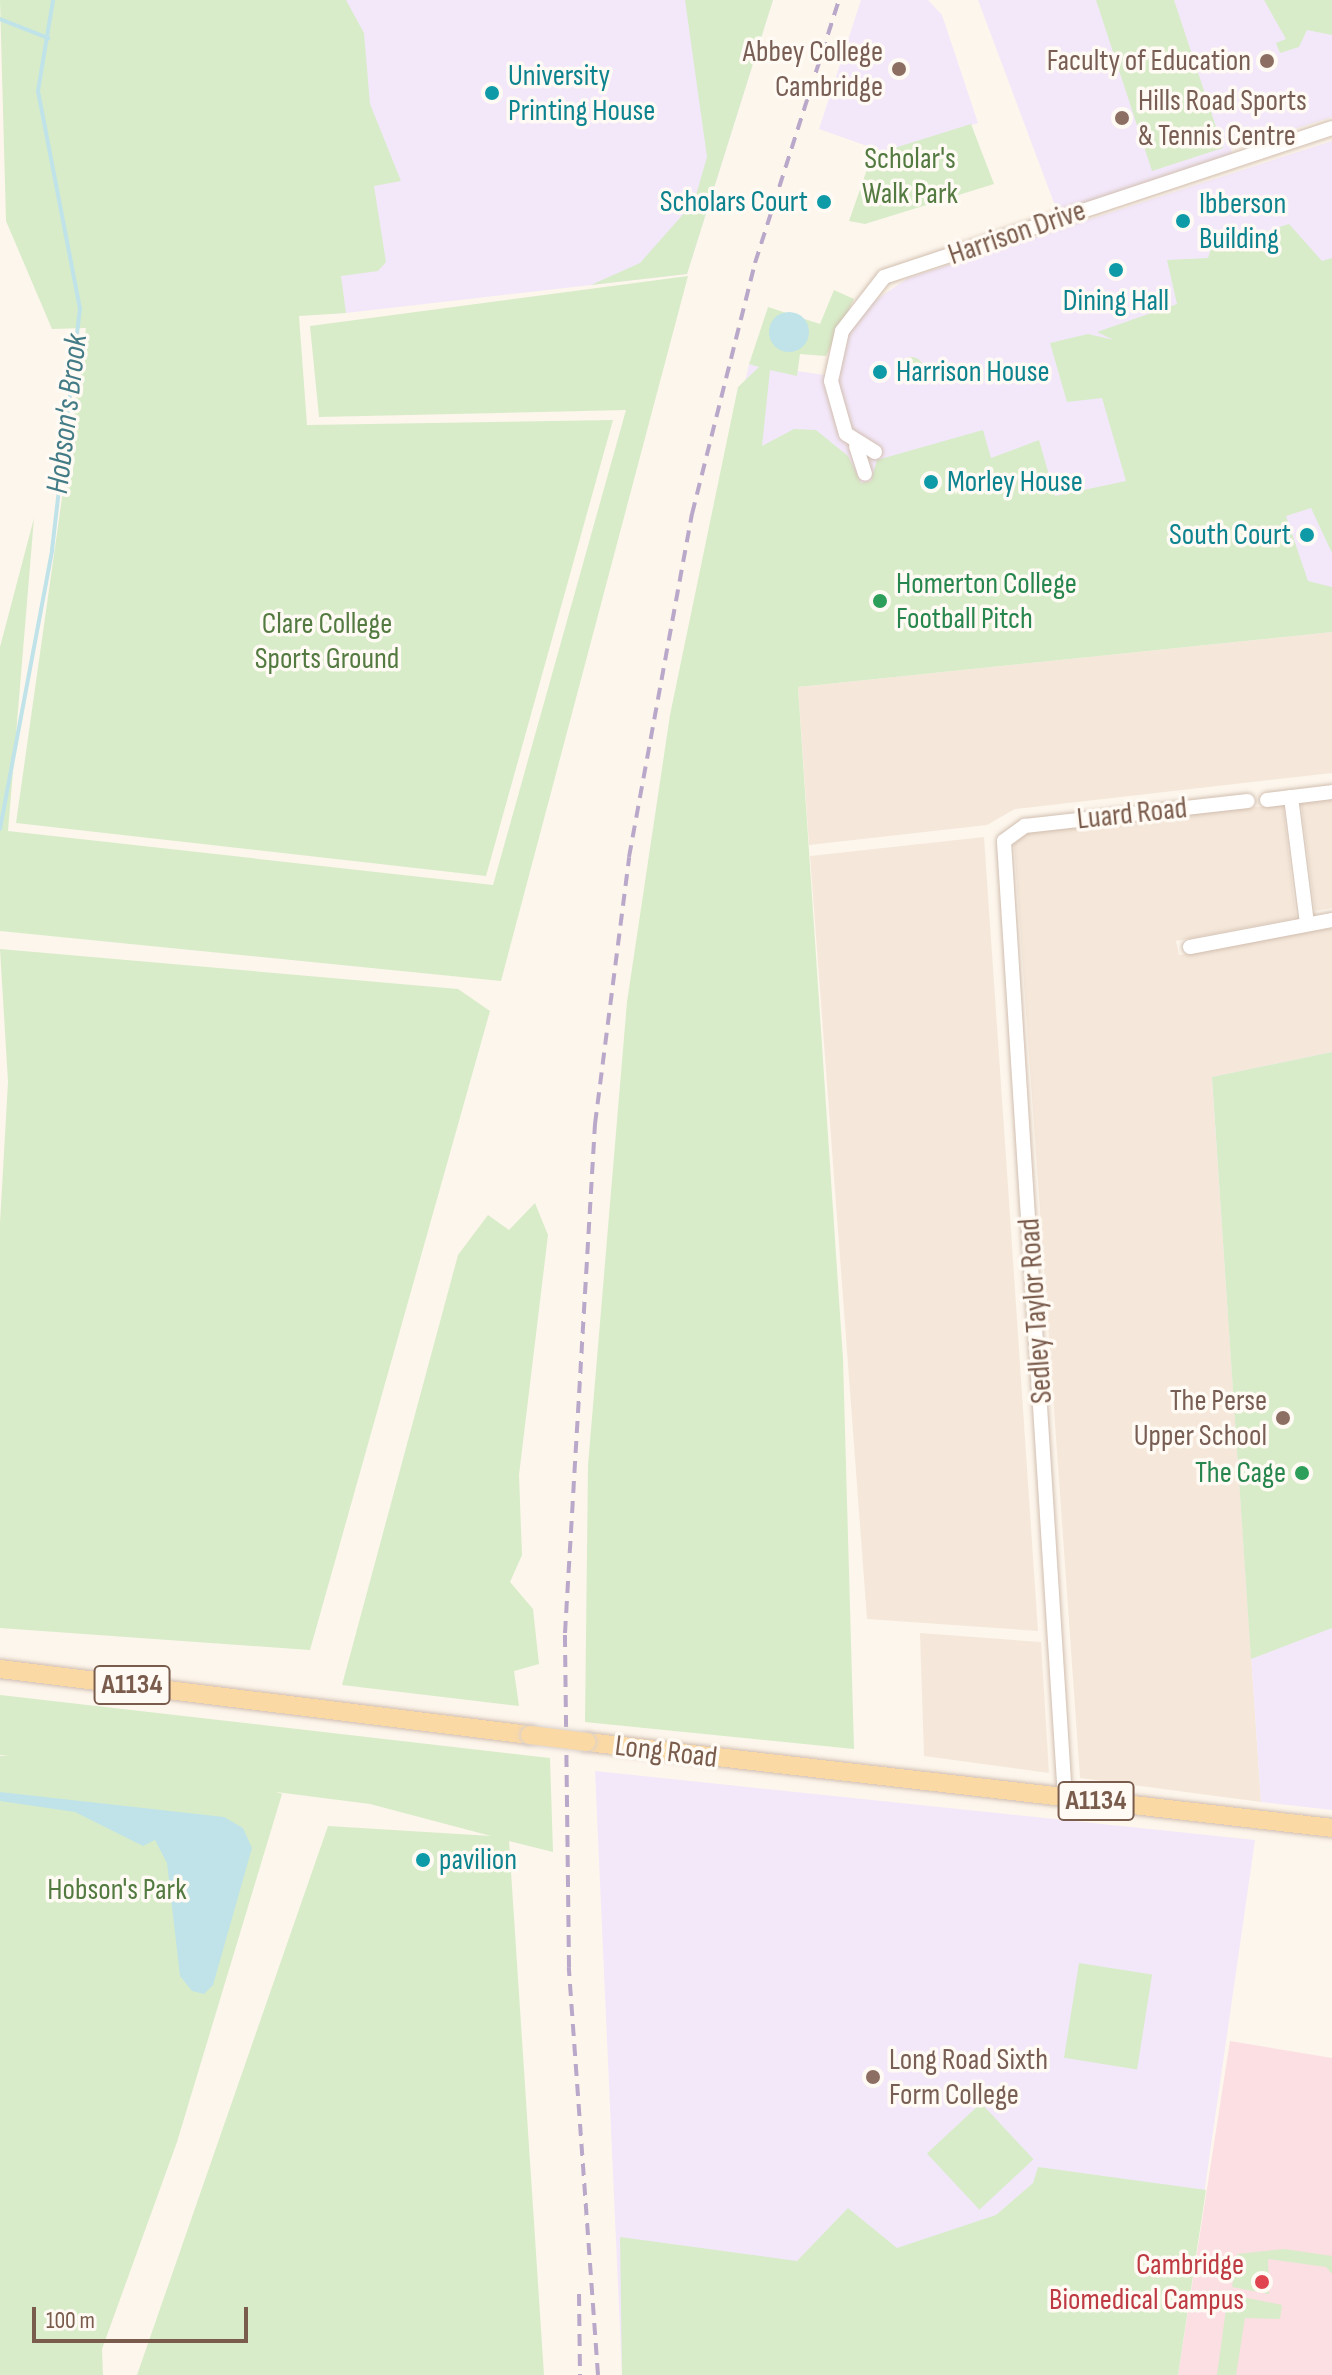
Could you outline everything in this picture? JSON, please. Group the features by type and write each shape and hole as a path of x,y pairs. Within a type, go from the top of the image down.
{"main road":[{"name":"Long Road","path":"0,1669 587,1742 1332,1828"}],"street":[{"name":"Harrison Drive","path":"865,474 856,446 836,408 835,348 884,277 1332,128"},
{"path":"856,446 875,452"},
{"path":"1267,800 1332,792"},
{"path":"1291,797 1307,924"},
{"name":"Luard Road","path":"1016,829 1248,801"},
{"name":"Sedley Taylor Road","path":"1016,829 1003,848 1065,1798"},
{"path":"1190,947 1332,920"}],"shaded area":[{"path":"62,0 773,0 687,274 346,313 86,324"},
{"name":"Abbey College Cambridge","path":"861,0 928,0 942,15 978,123 884,152 819,129"},
{"name":"Hills Road Sports & Tennis Centre","path":"978,0 1332,0 1332,117 1231,149 1234,160 1060,219"},
{"path":"1332,141 1332,632 677,693 749,364 838,377 840,348 863,309 908,278"},
{"path":"1332,632 1332,773 1015,809 987,825 809,845 798,687"},
{"path":"1332,798 1332,908 1315,911 1301,802"},
{"path":"1283,804 1296,918 1176,941 1179,955 1332,928 1332,1052 1212,1078 1261,1802 1080,1778 1014,842 1023,832"},
{"path":"984,837 1038,1631 867,1619 810,856"},
{"name":"The Perse Upper School","path":"1332,1052 1332,1810 1261,1802 1212,1077"},
{"path":"920,1633 1041,1642 1049,1773 924,1756"},
{"name":"Long Road Sixth Form College","path":"595,1771 1255,1840 1178,2375 622,2375"},
{"name":"Cambridge Biomedical Campus","path":"1230,2041 1332,2058 1332,2375 1178,2375"}],"green space":[{"name":"Clare College Sports Ground","path":"0,0 346,0 364,33 370,104 401,181 374,186 386,262 378,271 341,276 346,313 299,316 307,425 613,420 486,876 16,823 86,328 52,329 6,221"},
{"path":"685,0 773,0 687,274 591,285 640,263 694,202 707,157"},
{"path":"1096,0 1174,0 1223,148 1152,171"},
{"path":"1264,0 1332,0 1332,35 1307,30 1299,47 1280,53 1276,43 1286,39"},
{"name":"Scholar's Walk Park","path":"971,124 994,184 865,224 849,221 872,155"},
{"path":"1289,224 1322,261 1332,258 1332,553 1311,508 1286,516 1308,581 1332,587 1332,632 798,687 843,1359 854,1749 585,1722 588,1465 627,1002 670,715 738,387 759,367 749,364 768,307 820,324 834,290 854,299 826,356 800,354 797,376 770,370 762,446 794,429 816,430 848,456 861,483 871,481 877,460 983,430 991,458 1039,440 1055,496 1126,481 1102,398 1067,402 1050,343 1088,334 1114,340 1097,332 1177,304 1167,260 1208,258 1211,249"},
{"path":"688,276 501,981 0,931 0,647 34,518 8,831 493,885 626,410 319,417 310,326"},
{"path":"911,357 920,361 924,370 920,379 911,383 902,379 898,370 902,361"},
{"path":"0,949 458,989 490,1011 310,1650 0,1628 0,1223 8,1082"},
{"name":"The Perse Upper School","path":"1332,1052 1332,1628 1251,1659 1212,1077"},
{"path":"535,1203 548,1235 519,1475 522,1555 510,1582 533,1609 539,1664 514,1671 519,1706 342,1685 458,1255 488,1215 509,1230"},
{"name":"Hobson's Park","path":"0,1695 550,1758 553,1852 509,1841 544,2375 137,2375 328,1826 491,1836 370,1804 276,1792 282,1794 177,2142 102,2349 103,2375 0,2375 0,1756 9,1756 0,1755"},
{"path":"1079,1963 1152,1975 1137,2069 1064,2058"},
{"path":"981,2103 1034,2159 979,2210 927,2153"},
{"path":"1038,2167 1206,2190 1178,2375 622,2375 620,2237 797,2261 848,2208 897,2248 996,2215 1033,2183"},
{"path":"1284,2249 1332,2256 1332,2274 1326,2267 1268,2259 1269,2294 1232,2287 1237,2254"},
{"path":"1228,2294 1282,2305 1280,2319 1245,2318 1236,2375 1217,2375"}],"water":[{"path":"789,312 803,318 809,332 803,346 789,352 775,346 769,332 775,318"},
{"path":"0,1792 224,1817 243,1828 252,1848 213,1985 204,1994 192,1991 180,1976 167,1863 155,1840 143,1846 75,1812 0,1801"}],"waterway":[{"name":"Hobson's Brook","path":"0,829 52,550 80,309 38,91 53,0"},
{"path":"0,19 48,38"}],"railway":[{"path":"598,2375 569,1967 565,1633 595,1124 629,857 692,514 755,263 839,0"},
{"path":"579,2294 580,2375"}],"place":[{"name":"Faculty of Education","path":"1267,61"},
{"name":"Abbey College Cambridge","path":"899,69"},
{"name":"University Printing House","path":"492,93"},
{"name":"Hills Road Sports & Tennis Centre","path":"1122,118"},
{"name":"Scholars Court","path":"824,202"},
{"name":"Ibberson Building","path":"1183,221"},
{"name":"Dining Hall","path":"1116,270"},
{"name":"Harrison House","path":"880,372"},
{"name":"Morley House","path":"931,482"},
{"name":"South Court","path":"1307,535"},
{"name":"Homerton College Football Pitch","path":"880,601"},
{"name":"The Perse Upper School","path":"1283,1418"},
{"name":"The Cage","path":"1302,1473"},
{"name":"pavilion","path":"423,1860"},
{"name":"Long Road Sixth Form College","path":"873,2077"},
{"name":"Cambridge Biomedical Campus","path":"1262,2282"}]}
